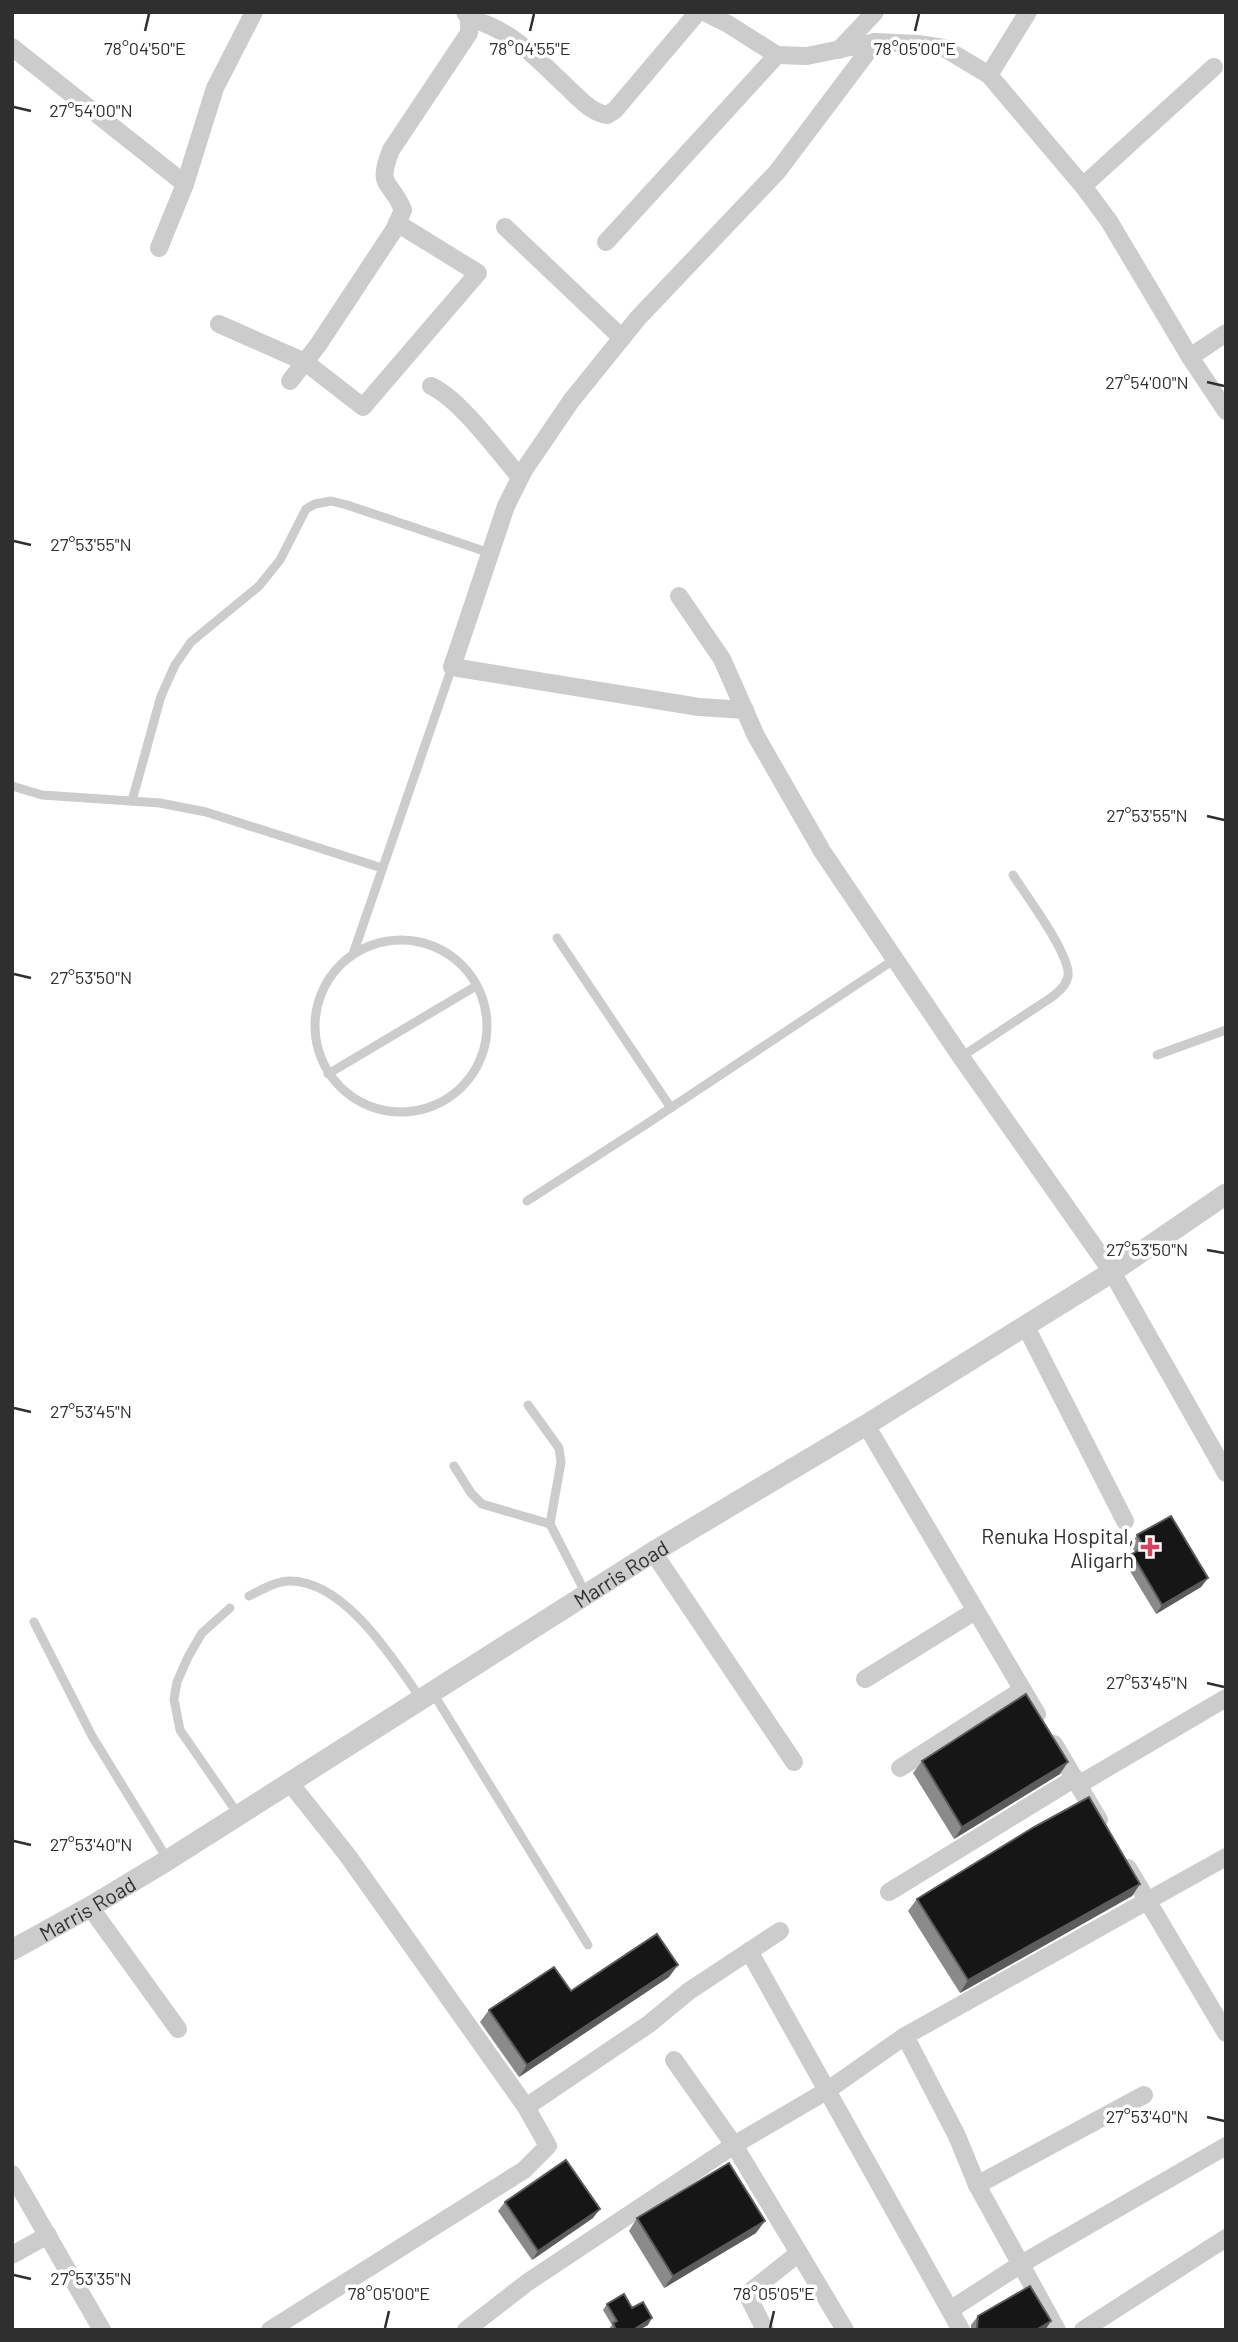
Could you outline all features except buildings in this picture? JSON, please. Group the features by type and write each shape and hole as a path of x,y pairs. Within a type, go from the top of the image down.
{"street":[{"path":"159,248 185,184 215,89 254,12"},
{"path":"290,382 397,223 403,209 383,181 383,170 391,150 469,33 466,16 502,31 541,62 587,106 597,113 607,115 615,110 698,12"},
{"path":"704,12 732,18 777,55 807,55 875,42 944,48 989,75 1083,186 1109,221 1190,357 1226,411"},
{"path":"839,50 875,12"},
{"path":"989,75 1028,12"},
{"path":"745,710 699,708 452,667 506,506 520,477 572,401 622,338 674,278 777,172 875,42"},
{"path":"12,47 185,184"},
{"path":"606,242 685,159 777,55"},
{"path":"1083,186 1214,68"},
{"path":"219,324 305,362 363,407 478,272 397,223"},
{"path":"505,227 622,338"},
{"path":"1190,357 1226,333"},
{"path":"431,386 440,390 468,418 520,477"},
{"path":"679,596 722,659 756,736 821,851 1112,1272 1220,1451 1226,1473"},
{"name":"Marris Road","path":"12,1950 168,1860 653,1552 866,1425 1112,1272 1226,1194"},
{"path":"1025,1325 1125,1521"},
{"path":"866,1425 1226,2033"},
{"path":"653,1552 794,1762"},
{"path":"865,1679 975,1611"},
{"path":"900,1768 1022,1690"},
{"path":"889,1892 1226,1698"},
{"path":"270,2330 524,2169 548,2146 526,2107 355,1866 290,1783"},
{"path":"466,2330 528,2282 734,2145 828,2090 905,2036 1226,1857"},
{"path":"90,1907 178,2029"},
{"path":"526,2107 649,2024 689,1991 780,1931"},
{"path":"749,1951 961,2330"},
{"path":"905,2036 957,2136 977,2185 1057,2330"},
{"path":"674,2060 734,2145 845,2330"},
{"path":"977,2185 1144,2095"},
{"path":"950,2310 1021,2264 1226,2146"},
{"path":"12,2174 102,2330"},
{"path":"12,2255 48,2235"},
{"path":"1083,2330 1226,2238"},
{"path":"765,2330 747,2294 799,2253"}],"lane":[{"path":"132,801 161,696 175,664 191,642 260,586 280,560 306,509 331,501 490,553"},
{"path":"353,954 452,667"},
{"path":"12,786 42,795 160,803 206,812 382,868"},
{"path":"961,1057 1052,997 1064,987 1068,975 1067,964 1058,944 1013,875"},
{"path":"557,938 671,1108"},
{"path":"384,941 418,941 449,955 467,968 486,1010 486,1044 473,1075 449,1099 417,1111 383,1111 352,1098 328,1074 315,1042 316,1009 328,978 353,954 384,941"},
{"path":"527,1201 895,959"},
{"path":"328,1074 476,986"},
{"path":"1157,1055 1226,1030"},
{"path":"528,1405 559,1448 561,1462 550,1524 586,1594"},
{"path":"453,1466 482,1504 550,1524"},
{"path":"250,1596 278,1583 291,1581 321,1590 348,1606 427,1697 588,1945"},
{"path":"230,1608 202,1633 177,1682 174,1699 180,1730 238,1814"},
{"path":"34,1622 92,1735 168,1860"}],"place":[{"name":"Renuka Hospital, Aligarh","path":"1150,1547"}]}
